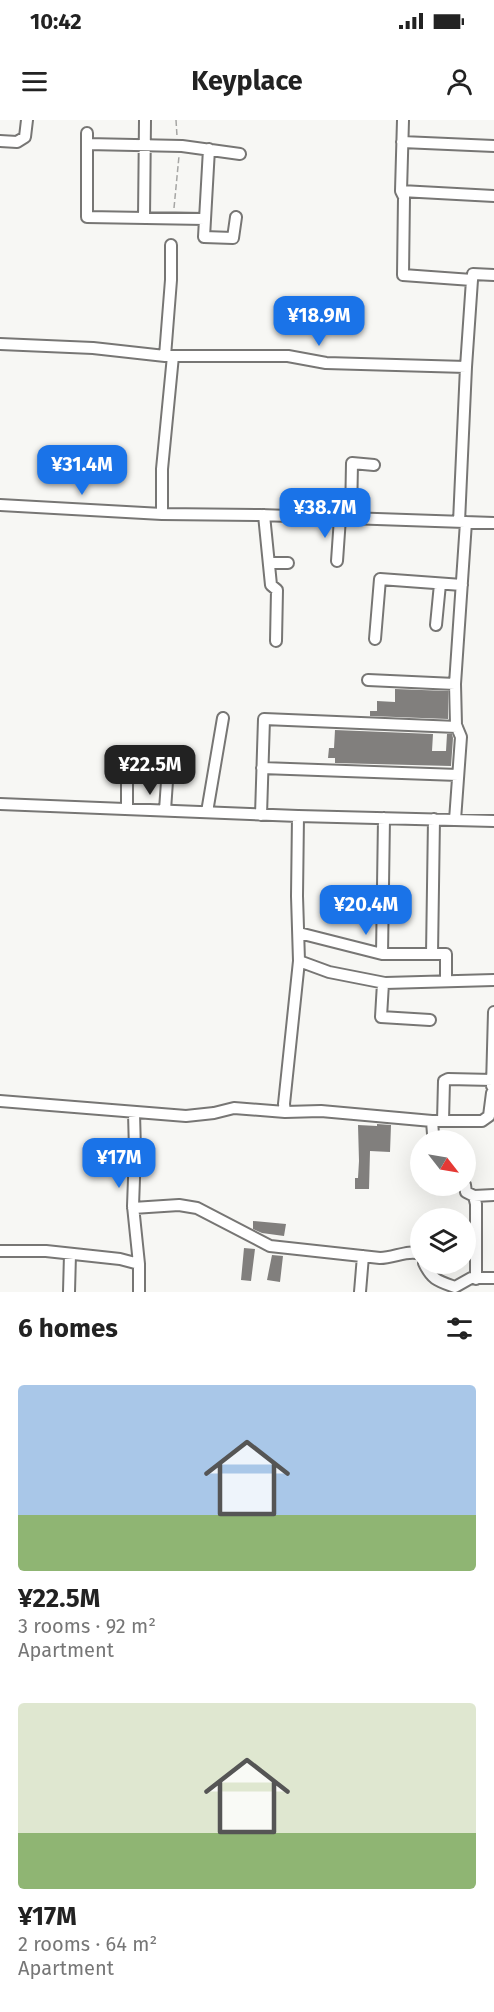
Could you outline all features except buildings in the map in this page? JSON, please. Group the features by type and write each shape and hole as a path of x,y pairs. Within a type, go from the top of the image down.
{"street":[{"path":"0,141 17,142 24,137 27,120"},
{"path":"144,218 145,120"},
{"path":"403,120 401,191 404,197 403,275 472,280"},
{"path":"205,219 87,217 87,138 240,154"},
{"path":"402,142 494,146"},
{"path":"209,150 204,237 233,238 236,217"},
{"path":"401,191 494,196"},
{"path":"162,514 171,245"},
{"path":"455,820 461,737 457,727 455,684 462,585 466,367 472,280 473,274 494,275"},
{"path":"0,344 93,348 169,356 288,356 326,363 466,367"},
{"path":"337,561 352,463 374,465"},
{"path":"0,505 162,514 494,523"},
{"path":"264,515 271,585 277,590 276,641"},
{"path":"269,563 288,563"},
{"path":"375,639 380,579 462,585"},
{"path":"436,625 440,584"},
{"path":"368,680 455,684"},
{"path":"261,815 264,714 457,727"},
{"path":"207,812 223,718"},
{"path":"127,809 128,754"},
{"path":"165,810 168,767"},
{"path":"262,768 458,775"},
{"path":"0,804 261,815 494,821"},
{"path":"285,1112 300,961 298,816"},
{"path":"382,954 384,818"},
{"path":"432,954 434,819"},
{"path":"299,933 382,954 446,954 446,980"},
{"path":"300,961 329,972 383,983 494,980"},
{"path":"383,983 381,1017 429,1020"},
{"path":"0,1101 186,1116 234,1108 285,1112 321,1111 438,1121 482,1121 489,1116 493,1093 494,1012"},
{"path":"435,1130 444,1081 448,1079 493,1080"},
{"path":"134,1113 133,1208 139,1264 138,1292"},
{"path":"476,1196 494,1195"},
{"path":"474,1196 476,1204 476,1279"},
{"path":"133,1208 179,1205 197,1208 270,1246 393,1258 410,1252"},
{"path":"0,1251 46,1251 120,1259 139,1264"},
{"path":"69,1292 70,1254"},
{"path":"360,1292 363,1256"},
{"path":"432,1274 436,1280 451,1289 471,1278 494,1278"}],"path":[{"path":"173,219 179,157 176,120"}]}
